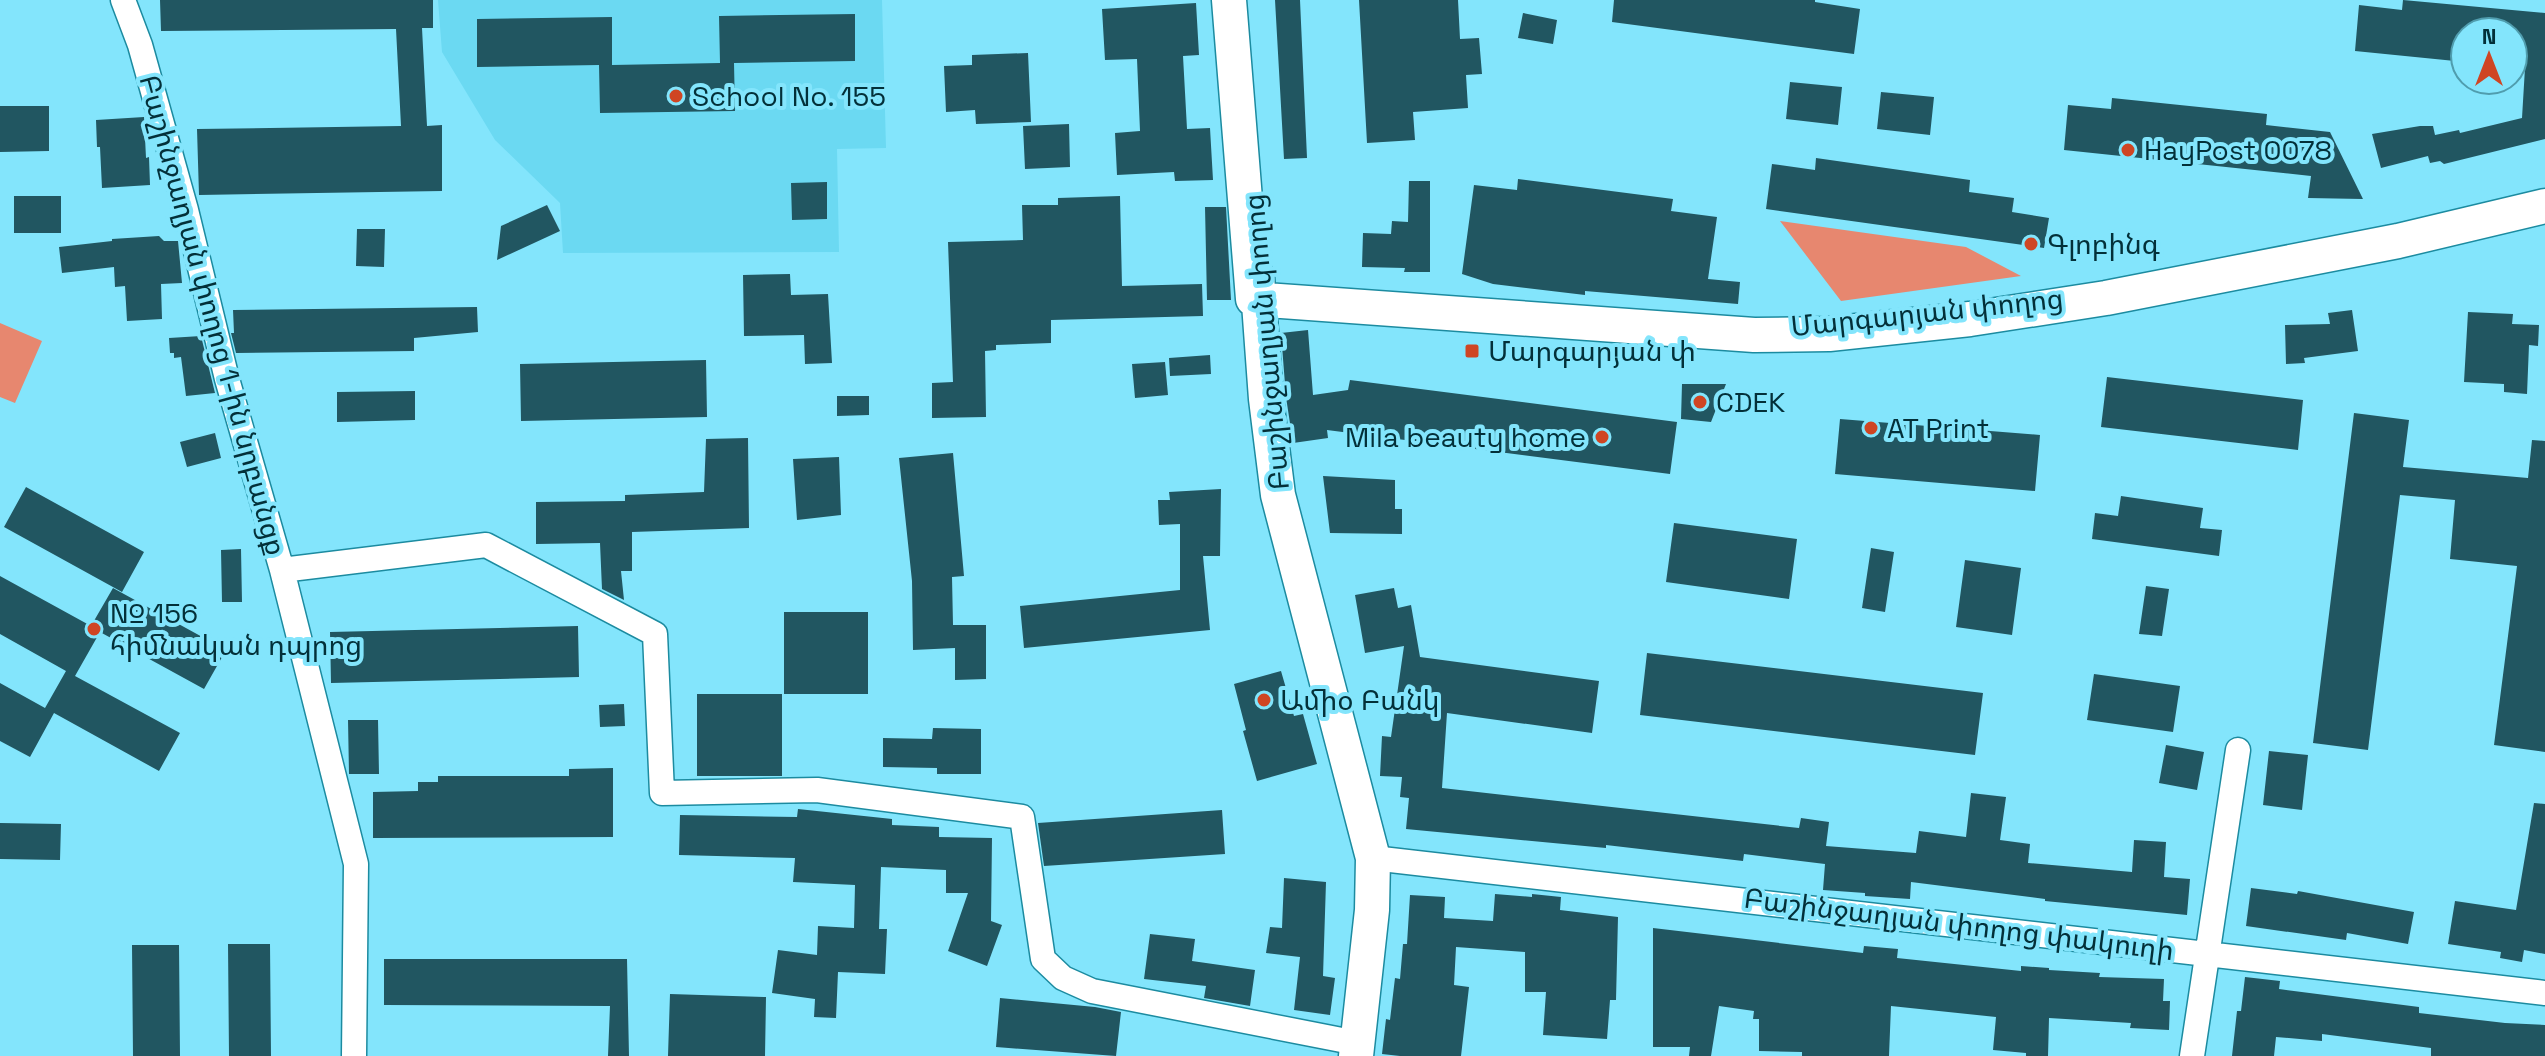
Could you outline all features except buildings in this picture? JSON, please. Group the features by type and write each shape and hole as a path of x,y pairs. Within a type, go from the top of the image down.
{"main road":[{"name":"Բաշինջաղյան փողոց","path":"1229,0 1255,296 1278,495 1373,858 1372,910 1356,1049"},
{"name":"Բաշինջաղյան փողոց","path":"1241,0 1255,296"},
{"name":"Մարգարյան փողոց","path":"1255,296 1754,329 1824,328 1972,312 2096,293 2346,246 2545,199"},
{"name":"Մարգարյան փողոց","path":"1255,296 1754,335 1829,334 1970,319 2106,298 2385,244 2545,206"}],"street":[{"name":"Բաշինջաղյան փողոց 1-ին նրբանցք","path":"123,0 140,45 186,210 227,379 282,570 356,864 354,1056"},
{"path":"282,570 486,545 655,634 662,793 817,790 1022,817 1043,959 1063,978 1092,991 1356,1049"},
{"path":"2192,1056 2238,750"},
{"name":"Բաշինջաղյան փողոց փակուղի","path":"1373,858 2545,993"}],"shaded area":[{"name":"School No. 155","path":"438,0 882,0 886,148 837,149 839,252 563,253 560,203 495,140 442,52"},
{"path":"1780,221 1966,247 2021,276 1841,301"},
{"path":"0,323 42,341 15,403 0,397"}],"place":[{"name":"School No. 155","path":"676,96"},
{"name":"HayPost 0078","path":"2128,150"},
{"name":"Գլոբինգ","path":"2031,244"},
{"name":"Մարգարյան փ","path":"1472,351"},
{"name":"CDEK","path":"1700,402"},
{"name":"AT Print","path":"1871,428"},
{"name":"Mila beauty home","path":"1602,437"},
{"name":"№ 156 հիմնական դպրոց","path":"94,629"},
{"name":"Ամիօ Բանկ","path":"1264,700"}]}
